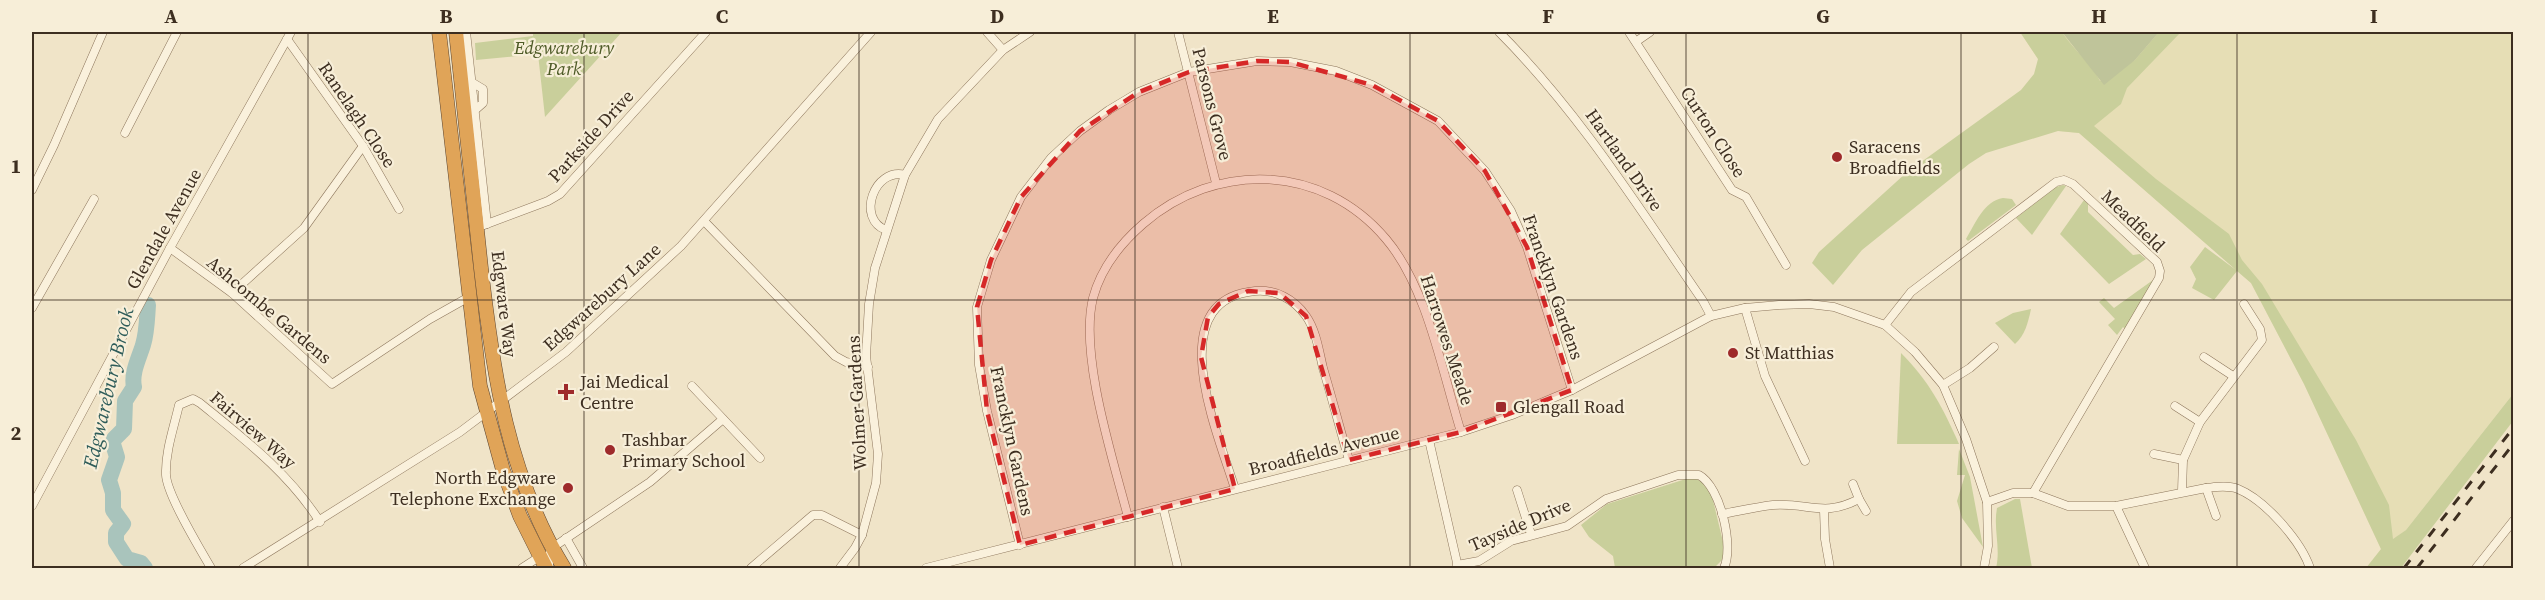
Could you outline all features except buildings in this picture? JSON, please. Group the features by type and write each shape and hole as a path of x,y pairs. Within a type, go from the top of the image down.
{"highway":[{"name":"Edgware Way","path":"439,32 480,386 486,414 520,516 545,564"},
{"name":"Edgware Way","path":"456,32 481,226 490,349 500,403 515,463 532,508 564,568"}],"street":[{"path":"32,190 103,32"},
{"path":"125,134 177,32"},
{"name":"Edgware Way","path":"466,32 473,83 483,88 483,103 475,110 481,226"},
{"name":"Parkside Drive","path":"481,226 548,201 560,194 706,32"},
{"name":"Edgwarebury Lane","path":"243,568 320,522 486,414 566,352 681,246 871,32"},
{"path":"987,32 1002,50"},
{"name":"Wolmer Gardens","path":"840,568 862,535 873,498 878,468 866,356 869,304 875,268 905,175 938,119 1002,50 1030,32"},
{"name":"Parsons Grove","path":"1178,32 1216,183"},
{"name":"Hartland Drive","path":"1499,32 1559,96 1596,146 1711,316"},
{"name":"Curton Close","path":"1629,32 1732,190 1746,197 1786,266"},
{"path":"1637,41 1650,32"},
{"name":"Ranelagh Close","path":"289,35 363,146 399,209"},
{"name":"Glendale Avenue","path":"32,506 170,248 289,35"},
{"name":"Francklyn Gardens","path":"1020,545 987,411 980,365 977,307 992,260 1020,197 1052,158 1080,131 1139,92 1189,72 1257,61 1290,62 1336,71 1372,85 1438,121 1485,171 1511,211 1527,247 1572,390"},
{"path":"232,293 304,228 363,146"},
{"path":"886,230 873,220 872,197 885,178 894,174 905,175"},
{"name":"Harrowes Meade","path":"1128,517 1097,392 1090,342 1093,299 1106,265 1129,235 1153,215 1184,195 1216,183 1257,178 1290,181 1326,192 1356,210 1385,238 1405,266 1422,303 1461,432"},
{"name":"Meadfield","path":"1885,325 1911,292 2056,182 2064,180 2073,184 2157,262 2160,271 2159,278 2033,493"},
{"path":"32,308 94,199"},
{"path":"704,221 825,347 846,362 868,367"},
{"name":"Ashcombe Gardens","path":"170,248 232,293 332,384 430,319 469,297"},
{"path":"1235,489 1206,391 1201,357 1208,317 1219,304 1248,291 1265,290 1279,293 1306,316 1316,339 1349,460"},
{"path":"2182,492 2183,460 2200,422 2262,340 2260,329 2244,304"},
{"name":"Broadfields Avenue","path":"926,568 1461,432 1512,415 1572,390 1711,316 1745,308 1779,305 1826,306 1885,325"},
{"path":"1745,308 1765,376 1805,461"},
{"path":"1885,325 1915,352 1944,385 1966,439 1987,502 1988,546 1984,568"},
{"path":"1944,385 1970,368 1994,347"},
{"path":"2204,357 2233,376"},
{"path":"692,386 760,458"},
{"name":"Fairview Way","path":"211,568 179,510 166,477 179,405 186,401 193,399 200,403 262,454 304,497 320,522"},
{"path":"2175,406 2200,422"},
{"path":"522,568 545,564 552,548 651,482 723,419"},
{"path":"1429,440 1458,567"},
{"path":"2154,454 2183,460"},
{"name":"Tayside Drive","path":"1458,567 1479,561 1511,541 1531,534 1548,533 1567,526 1606,499 1678,475 1699,475 1712,486 1722,514 1729,558 1724,568"},
{"path":"1852,484 1866,511"},
{"path":"1987,502 2013,493 2033,493 2068,506 2116,506 2220,486 2238,489 2251,497 2290,532 2304,553 2310,568"},
{"path":"2206,488 2216,516"},
{"path":"1517,490 1531,534"},
{"path":"1722,514 1773,505 1824,510 1846,506 1859,499"},
{"path":"2116,506 2145,568"},
{"path":"1163,507 1178,568"},
{"path":"1824,510 1825,539 1830,568"},
{"path":"751,568 813,515 822,515 862,535"},
{"path":"2476,568 2514,520"},
{"path":"566,538 583,568"}],"highlighted area":[{"path":"1257,61 1290,62 1372,85 1438,121 1485,171 1527,247 1572,390 1461,432 1349,460 1306,316 1279,293 1248,291 1219,304 1208,317 1201,357 1235,489 1020,545 987,411 977,307 991,260 1021,197 1080,131 1139,92 1189,72"}],"shaded area":[{"path":"2020,32 2513,32 2513,394 2406,530 2381,549 2304,384 2251,283 2079,133 2059,131 2038,59"}],"green space":[{"name":"Edgwarebury Park","path":"533,32 622,32 545,117 538,54 476,60 475,43 533,36"},
{"path":"2020,32 2062,32 2100,81 2135,60 2159,32 2181,32 2127,88 2121,104 2094,126 2156,179 2229,234 2242,260 2262,284 2356,440 2389,505 2393,539 2406,530 2513,394 2513,421 2401,568 2366,568 2381,549 2304,384 2251,283 2237,271 2214,300 2192,288 2196,279 2190,267 2205,247 2236,270 2079,133 2058,131 1986,153 1969,164 1862,250 1833,285 1812,263 1819,252 1906,173 2021,90 2034,74 2038,59"},
{"path":"2062,32 2159,32 2135,60 2104,85"},
{"path":"2066,186 2032,235 2016,218 2056,187"},
{"path":"2003,198 2012,199 2016,205 1968,241 1966,239 1985,208"},
{"path":"2084,200 2088,204 2088,212 2133,255 2140,254 2146,259 2109,284 2060,234"},
{"path":"2153,280 2125,329 2123,327 2117,335 2108,325 2115,319 2099,302 2104,298 2114,308"},
{"path":"2031,309 2024,333 2015,344 1995,323 2013,313"},
{"path":"1901,353 1920,374 1959,444 1897,444"},
{"path":"1959,449 1970,477 1983,547 1962,518 1957,501 1965,475 1957,475"},
{"path":"1692,477 1705,483 1712,496 1724,546 1723,559 1714,568 1615,568 1613,556 1589,537 1581,525 1607,504"},
{"path":"2015,499 2020,499 2032,568 1996,568 1997,508"}],"waterway":[{"name":"Edgwarebury Brook","path":"145,568 141,563 127,559 116,542 116,533 123,524 113,510 113,493 109,480 117,457 113,444 114,439 124,429 125,401 134,387 134,371 143,345 148,305"}],"railway":[{"path":"2404,568 2514,427"},
{"path":"2417,568 2514,443"}],"place":[{"name":"Saracens Broadfields","path":"1837,157"},
{"name":"St Matthias","path":"1733,353"},
{"name":"Jai Medical Centre","path":"566,392"},
{"name":"Glengall Road","path":"1501,407"},
{"name":"Tashbar Primary School","path":"610,450"},
{"name":"North Edgware Telephone Exchange","path":"568,488"}]}
